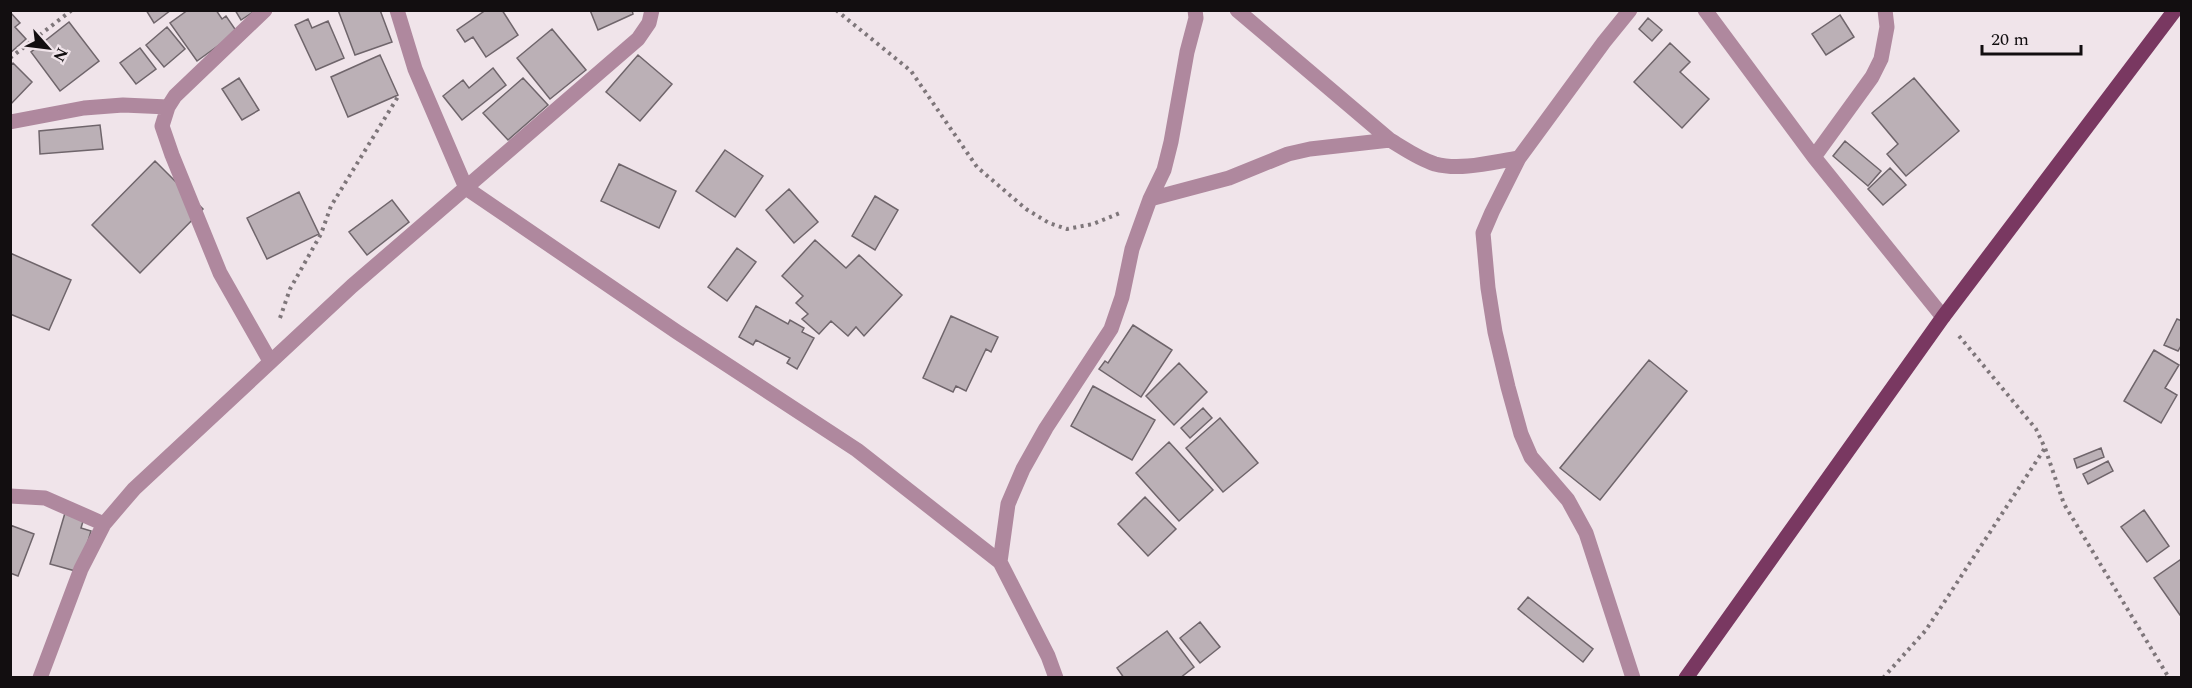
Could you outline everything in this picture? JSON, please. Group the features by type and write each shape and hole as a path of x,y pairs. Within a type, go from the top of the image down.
{"main road":[{"path":"1686,678 1943,316 2175,10"}],"street":[{"path":"265,10 184,87 168,107 162,126 220,273 266,356"},
{"path":"397,10 415,69 466,188 677,332 857,450 1000,562 1048,656 1056,678"},
{"path":"40,678 81,569 104,524 134,489 266,356 352,286 638,39 649,23 652,10"},
{"path":"1000,562 1008,504 1023,469 1046,428 1111,329 1122,297 1132,249 1150,199 1164,170 1172,142 1187,52 1196,18 1195,10"},
{"path":"1237,10 1390,140 1414,155 1437,164 1469,166 1519,158"},
{"path":"1630,10 1519,158 1483,233 1495,332 1521,434 1531,457 1568,500 1586,533 1633,678"},
{"path":"1705,10 1814,158 1943,316"},
{"path":"1814,158 1872,77 1881,59 1887,27 1885,10"},
{"path":"10,122 84,108 123,105 168,107"},
{"path":"1150,199 1229,178 1288,154 1310,149 1390,140"},
{"path":"10,496 45,498 104,524"}],"path":[{"path":"10,58 72,10"},
{"path":"836,10 911,71 977,167 1026,209 1048,223 1067,229 1081,228 1150,199"},
{"path":"266,356 290,289 321,234 331,206 415,69"},
{"path":"1943,316 2036,429 2064,504 2169,678"},
{"path":"1883,678 1926,630 2045,448"}],"building":[{"path":"146,10 171,10 154,23"},
{"path":"188,10 216,10 222,19 226,16 237,32 197,61 170,23"},
{"path":"235,10 256,10 241,20"},
{"path":"338,10 380,10 392,42 355,55"},
{"path":"486,10 502,10 518,35 486,57 473,37 465,42 457,30"},
{"path":"590,10 632,10 633,14 598,30"},
{"path":"10,12 20,23 15,27 26,39 10,53"},
{"path":"1840,15 1854,37 1826,55 1812,34"},
{"path":"1648,18 1662,30 1652,41 1639,29"},
{"path":"308,19 312,28 328,21 344,58 316,70 295,25"},
{"path":"69,22 99,61 60,91 31,52"},
{"path":"167,27 185,49 164,67 146,45"},
{"path":"552,29 586,70 550,99 517,58"},
{"path":"1670,43 1690,62 1680,72 1709,99 1682,128 1634,82"},
{"path":"140,48 156,69 136,84 120,63"},
{"path":"380,55 398,95 348,117 331,77"},
{"path":"638,55 672,84 640,121 606,92"},
{"path":"13,63 32,82 10,105 10,66"},
{"path":"493,68 506,85 462,120 443,96 463,80 469,88"},
{"path":"239,78 259,110 242,120 222,89"},
{"path":"523,78 548,105 508,140 483,113"},
{"path":"1914,78 1959,131 1906,176 1887,154 1898,144 1872,113"},
{"path":"100,125 103,149 40,154 39,131"},
{"path":"1845,141 1881,171 1868,186 1833,156"},
{"path":"725,150 763,176 735,217 696,191"},
{"path":"155,161 203,209 140,273 92,225"},
{"path":"619,164 676,191 659,228 601,201"},
{"path":"1890,168 1906,185 1883,205 1868,189"},
{"path":"789,189 818,222 794,243 766,210"},
{"path":"299,192 319,234 267,259 247,218"},
{"path":"875,196 898,210 875,250 852,236"},
{"path":"392,200 409,222 367,255 349,232"},
{"path":"815,240 846,268 859,255 902,295 864,336 856,327 848,336 831,321 819,334 802,319 808,314 796,303 803,296 782,276"},
{"path":"737,248 756,262 727,301 708,287"},
{"path":"10,253 71,280 49,330 10,314"},
{"path":"756,306 788,324 790,320 804,328 802,332 814,338 797,369 787,363 790,358 756,340 753,345 739,337"},
{"path":"951,316 998,337 991,352 986,349 966,391 956,386 953,392 923,378"},
{"path":"2177,319 2182,321 2182,344 2178,351 2164,345"},
{"path":"1133,325 1172,350 1141,397 1099,369 1105,361 1108,363"},
{"path":"2154,350 2179,365 2165,388 2177,395 2161,423 2124,401"},
{"path":"1649,360 1687,391 1600,500 1560,468"},
{"path":"1179,363 1207,392 1174,425 1146,396"},
{"path":"1093,386 1155,420 1132,460 1071,426"},
{"path":"1203,408 1212,418 1190,438 1181,428"},
{"path":"1220,418 1258,463 1223,492 1186,448"},
{"path":"1169,442 1213,490 1179,521 1136,473"},
{"path":"2101,448 2104,457 2077,468 2074,459"},
{"path":"2108,461 2113,471 2088,484 2083,474"},
{"path":"1145,497 1176,529 1148,556 1118,524"},
{"path":"2144,510 2169,546 2147,562 2121,527"},
{"path":"65,513 84,518 81,528 91,531 79,572 50,564"},
{"path":"10,525 34,534 18,576 10,573"},
{"path":"2180,560 2182,562 2182,614 2180,615 2154,578"},
{"path":"1528,597 1593,649 1583,662 1518,609"},
{"path":"1200,622 1220,647 1200,663 1180,638"},
{"path":"1167,631 1194,667 1180,678 1124,678 1117,668"}]}
